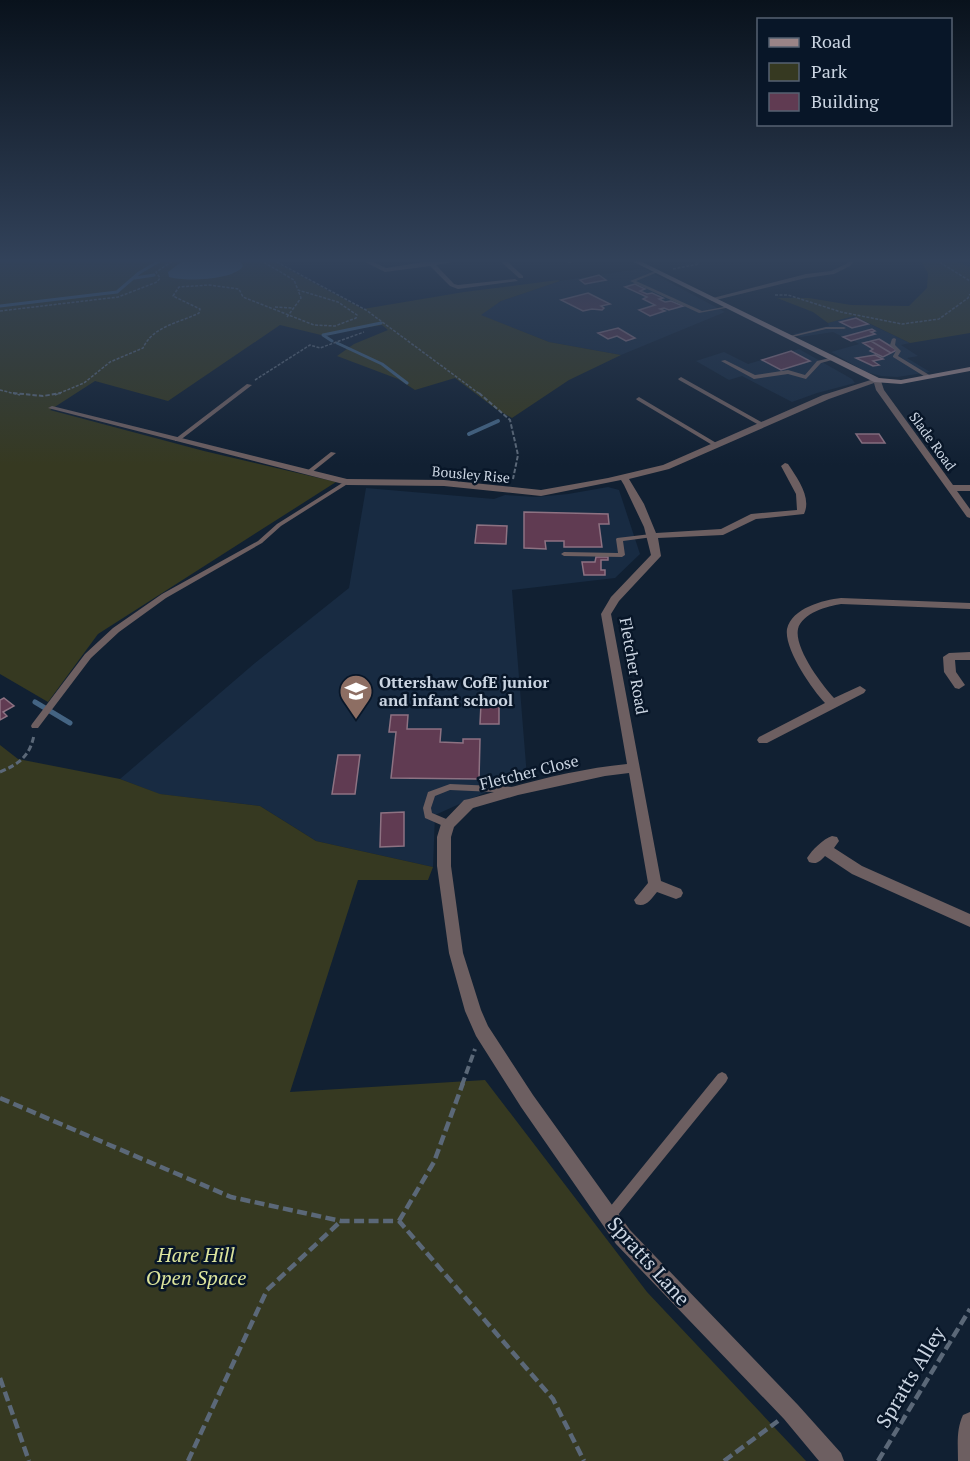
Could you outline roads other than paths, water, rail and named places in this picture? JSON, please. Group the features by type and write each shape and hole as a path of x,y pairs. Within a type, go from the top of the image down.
{"street":[{"path":"770,328 877,380 901,382 970,369"},
{"name":"Bousley Rise","path":"52,408 347,482 444,483 511,491 554,492 666,466 826,397 877,380"},
{"name":"Slade Road","path":"877,380 880,390 970,515"},
{"path":"651,536 723,532 754,516 801,512 803,505 801,498 785,466"},
{"name":"Fletcher Road","path":"623,477 632,490 656,548 653,560 615,599 606,614 655,885"},
{"path":"950,488 970,488"},
{"path":"832,704 821,693 807,670 793,637 792,628 797,621 822,603 970,606"},
{"path":"959,685 950,672 949,657 970,656"},
{"path":"762,740 860,690"},
{"name":"Fletcher Close","path":"448,824 469,804 518,790 605,771 635,768"},
{"name":"Spratts Lane","path":"448,824 444,837 444,866 456,952 473,1011 482,1031 623,1237 791,1412 833,1461"},
{"path":"823,849 856,870 970,921"},
{"path":"641,900 655,885 676,893"},
{"path":"969,1461 970,1422"}],"lane":[{"path":"788,337 825,328"},
{"path":"894,339 892,345 899,351 896,356 929,377"},
{"path":"723,361 754,377 788,372 806,377 819,362 830,358"},
{"path":"681,379 760,424"},
{"path":"177,440 249,385"},
{"path":"639,399 716,445"},
{"path":"309,472 333,453"},
{"path":"35,726 54,704 88,656 116,630 164,596 260,542 279,525 347,482"},
{"path":"564,554 622,555 619,539 651,536"},
{"path":"448,824 428,815 427,808 431,794 450,787 518,790"},
{"path":"609,1217 722,1078"}],"waterway":[{"path":"332,341 323,335 356,328"},
{"path":"337,343 382,364 407,383"},
{"path":"469,434 498,421"},
{"path":"35,702 70,723"}],"place":[{"name":"Ottershaw CofE junior and infant school","path":"356,720"}],"park label":[{"name":"Hare Hill Open Space","path":"196,1266"}]}
